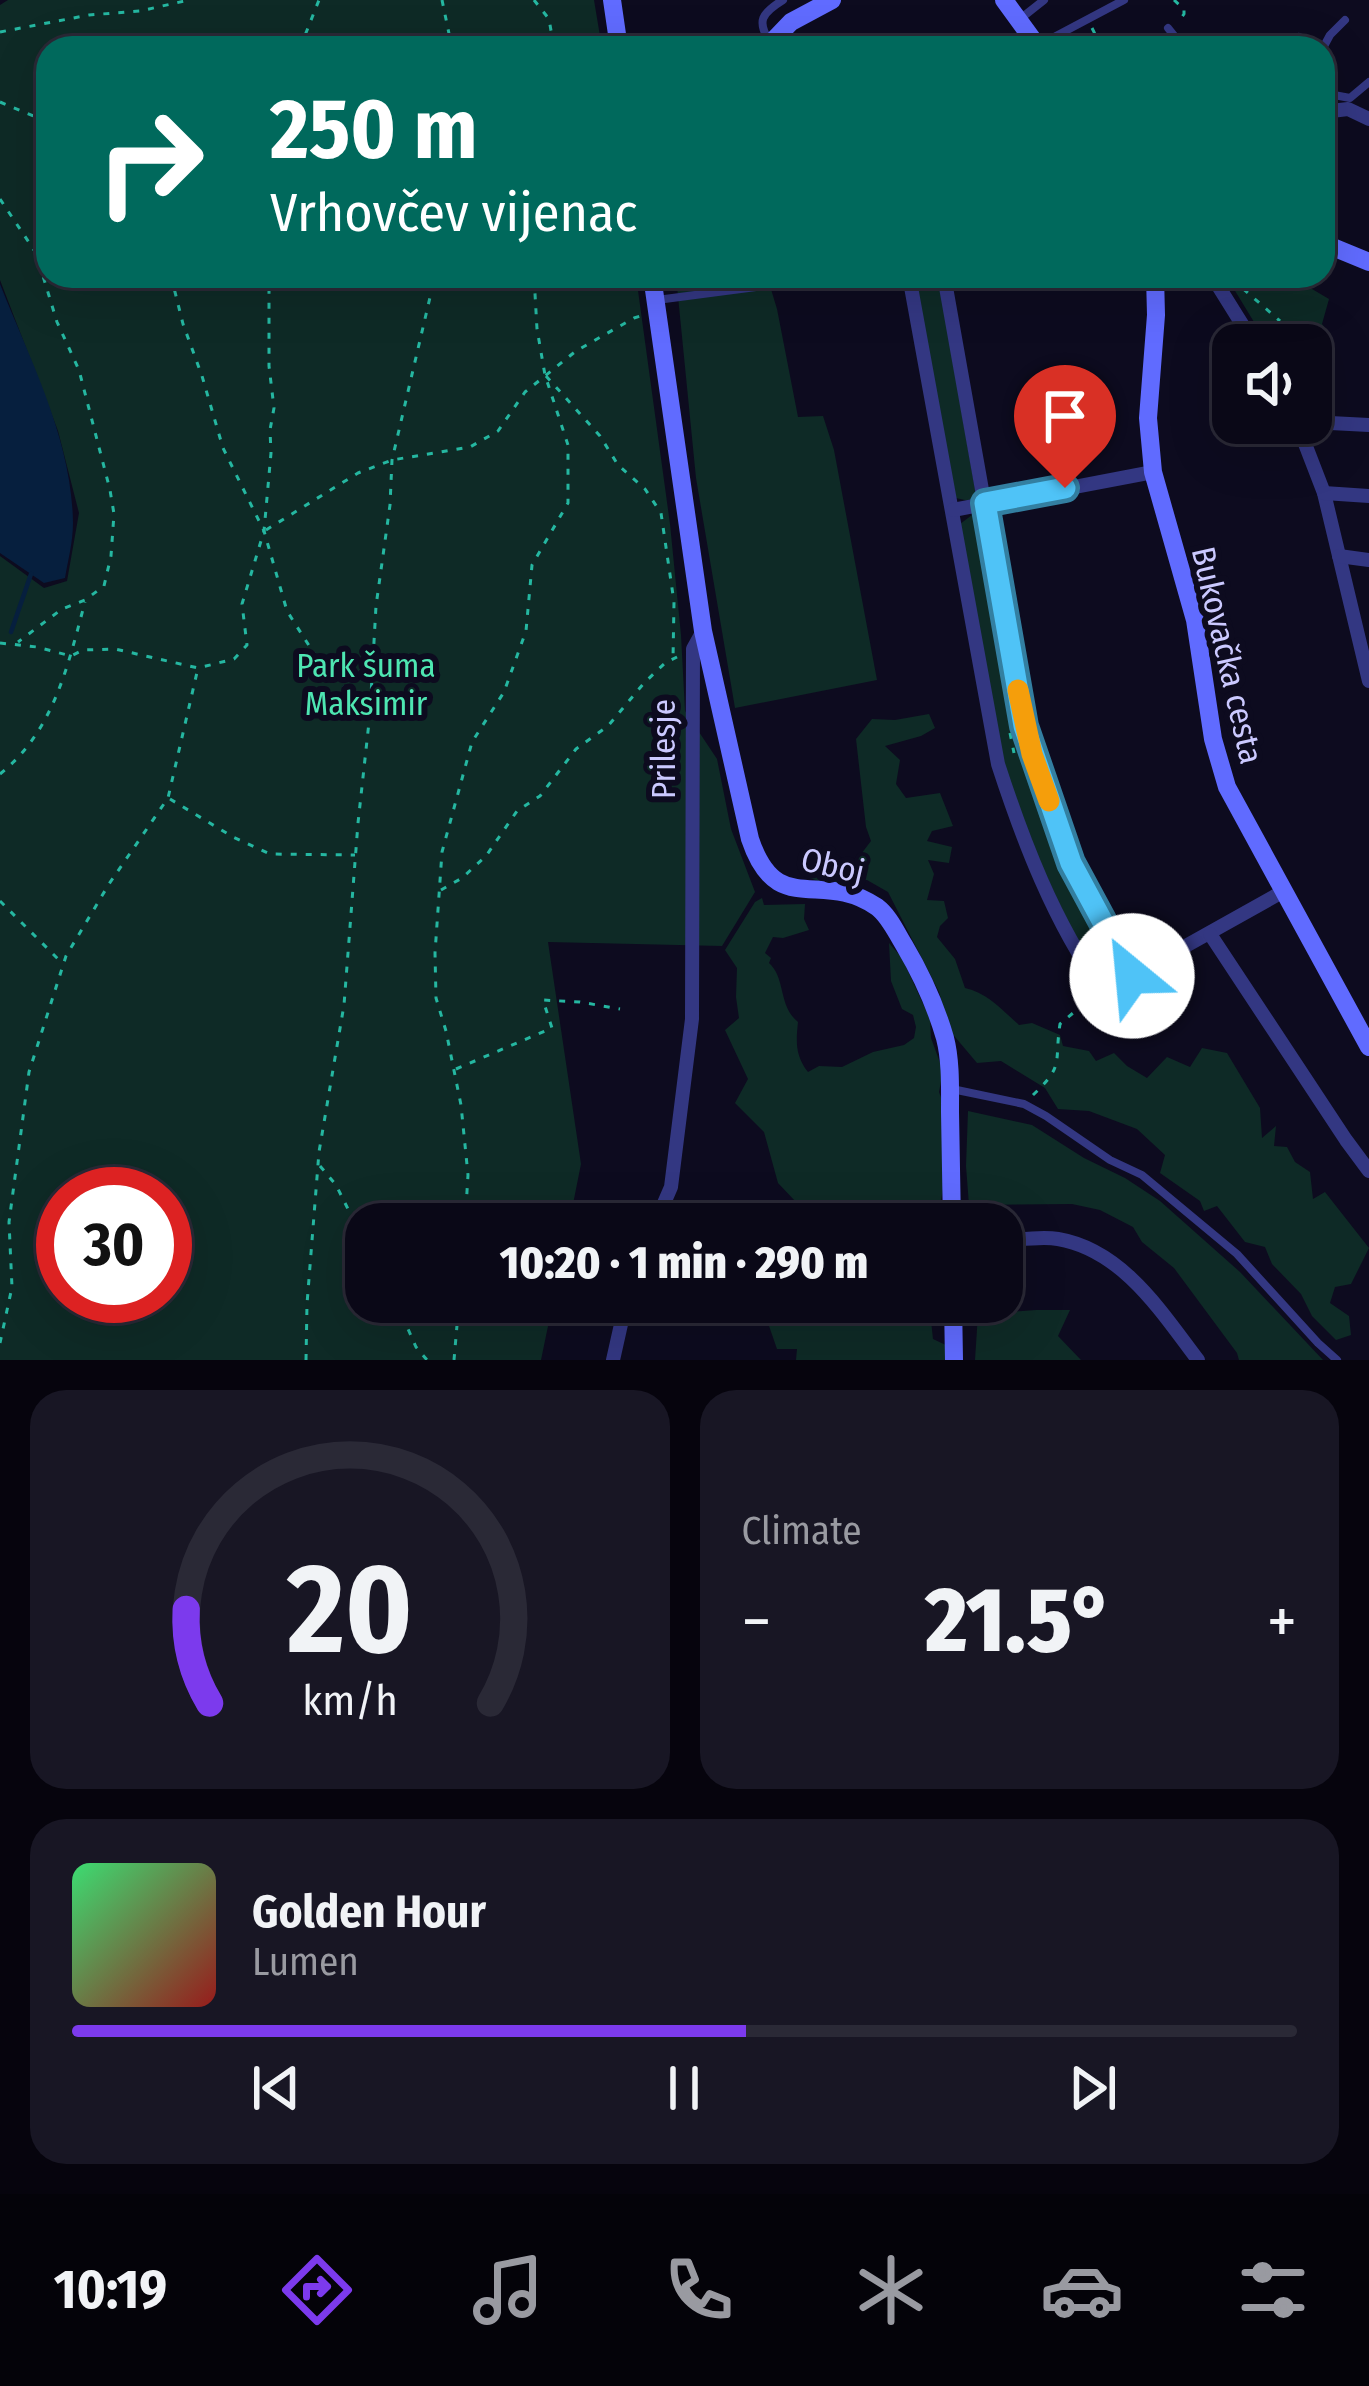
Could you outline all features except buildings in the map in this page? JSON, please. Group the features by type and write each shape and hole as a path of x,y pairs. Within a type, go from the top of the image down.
{"street":[{"path":"612,0 617,36"},
{"path":"778,36 791,22 832,0"},
{"path":"1004,0 1029,36"},
{"path":"1335,109 1369,119"},
{"path":"1335,248 1369,262"},
{"name":"Prilesje","path":"652,288 703,632 694,649 692,1018 671,1187 665,1203"},
{"path":"911,288 998,763 1037,868 1080,959 1101,988 1132,976 1284,891"},
{"path":"946,288 1024,726 1071,863 1132,976"},
{"name":"Bukovačka cesta","path":"1155,288 1148,418 1153,472 1195,620 1219,762 1227,788 1369,1047"},
{"name":"Bukovačka cesta","path":"1156,316 1162,288"},
{"path":"1219,288 1242,324"},
{"path":"1332,423 1369,425"},
{"path":"1305,444 1324,494 1369,681"},
{"path":"952,510 1153,472"},
{"path":"1324,494 1369,496"},
{"path":"1339,556 1369,560"},
{"name":"Oboj","path":"703,632 757,861 787,887 838,890 883,911 914,962 946,1040 952,1203"},
{"path":"1210,934 1369,1171"},
{"path":"1023,1240 1057,1239 1091,1251 1127,1275 1146,1292 1198,1360"},
{"path":"613,1360 621,1323"},
{"path":"953,1323 954,1360"}],"lane":[{"path":"765,36 763,19 783,0"},
{"path":"1018,20 1044,0"},
{"path":"1057,36 1124,0"},
{"path":"1329,36 1345,20"},
{"path":"1169,30 1174,36"},
{"path":"1335,95 1349,98 1369,82"},
{"path":"652,307 751,288"},
{"path":"950,1089 1024,1104 1110,1160 1142,1175 1237,1254 1337,1360"}],"path":[{"path":"0,32 189,0"},
{"path":"305,36 319,0"},
{"path":"442,0 450,36"},
{"path":"534,0 549,19 552,36"},
{"path":"1169,30 1184,14 1174,0"},
{"path":"1088,19 1096,36"},
{"path":"0,102 36,117"},
{"path":"0,199 36,253"},
{"path":"14,644 104,586 111,556 114,514 110,490 79,370 47,288"},
{"path":"174,288 223,448 264,531 287,611 322,665 370,713"},
{"path":"0,643 70,656 83,650 115,649 198,668 234,659 247,645 242,604 264,531 274,408 269,288"},
{"path":"306,1360 318,1165 344,1005 392,460 432,288"},
{"path":"466,1203 461,1105 436,998 439,890 442,852 472,742 504,692 526,632 532,565 568,503 568,445 545,375 535,288"},
{"path":"1242,288 1280,321"},
{"path":"264,531 358,473 392,460 470,447 498,431 525,392 545,375 576,351 652,307"},
{"path":"545,375 661,513 674,602 673,659"},
{"path":"0,774 38,736 57,696 85,600"},
{"path":"439,890 462,878 486,856 517,811 540,796 576,749 608,726 644,683 686,652"},
{"path":"0,1343 12,1287 9,1222 29,1072 63,964 109,884 168,799 198,668"},
{"path":"998,763 1013,753 1010,733 1024,726"},
{"path":"168,799 270,854 355,855"},
{"path":"0,901 63,964"},
{"path":"454,1070 552,1028 543,1000 620,1009"},
{"path":"1024,1104 1054,1075 1060,1024 1084,1004"},
{"path":"318,1165 345,1203"},
{"path":"0,1220 9,1222"},
{"path":"405,1323 428,1360"},
{"path":"454,1360 457,1323"}],"green space":[{"name":"Park šuma Maksimir","path":"8,0 594,0 600,36 36,36 36,288 638,288 670,524 685,711 717,759 731,829 755,892 722,946 548,942 581,1164 573,1203 345,1203 345,1323 549,1323 541,1360 0,1360 0,556 44,588 67,581 79,513 58,431 0,280 0,5"},
{"path":"677,288 771,288 798,417 823,416 834,450 877,680 735,708 696,478"},
{"path":"916,288 940,288 976,495 969,501 956,498"},
{"path":"1233,288 1310,288 1329,299 1322,324 1255,324"},
{"path":"972,515 980,518 1028,757 1067,863 1117,964 1117,972 1108,979 1099,977 1066,918 1028,836 1005,768 960,524"},
{"path":"929,714 935,728 885,746 900,760 896,784 906,798 940,793 953,826 932,831 927,841 952,847 949,863 928,860 934,874 927,900 944,901 948,918 937,937 955,959 965,988 988,998 1019,1025 1032,1023 1060,1035 1063,1046 1089,1051 1096,1061 1114,1053 1147,1078 1167,1057 1190,1067 1202,1048 1227,1053 1260,1108 1262,1138 1276,1126 1274,1146 1287,1147 1295,1162 1310,1172 1313,1199 1325,1192 1369,1248 1351,1284 1335,1287 1330,1303 1349,1316 1351,1335 1336,1340 1272,1264 1265,1247 1245,1242 1217,1206 1204,1211 1200,1201 1160,1173 1165,1155 1137,1129 1089,1111 1058,1109 1045,1088 1001,1061 977,1063 950,1031 939,992 888,892 867,880 827,884 807,877 855,862 871,841 856,739 872,719"},
{"path":"762,898 764,905 805,904 809,930 773,937 765,953 771,958 787,1008 798,1022 797,1048 808,1072 819,1066 842,1067 914,1038 913,1015 902,1009 891,981 889,943 902,958 930,1019 931,1038 943,1071 939,1092 949,1153 941,1203 796,1203 778,1183 764,1132 735,1103 748,1079 725,1030 739,1018 737,968 725,950"},
{"path":"968,1111 1032,1125 1160,1201 1240,1272 1323,1360 1239,1360 1174,1268 1142,1242 1133,1227 1100,1210 1072,1204 969,1203"},
{"path":"1070,1310 1058,1336 1081,1360 975,1360 977,1323 1023,1323 1023,1311"},
{"path":"768,1323 931,1323 933,1339 950,1347 951,1360 796,1360 797,1349 777,1349"}],"water":[{"path":"0,284 47,400 71,492 73,530 65,578 44,583 0,553"}],"waterway":[{"path":"11,632 31,574"}],"slow traffic":[{"path":"1018,690 1024,726 1049,801"}],"route":[{"path":"1065,488 985,503 1032,754 1071,863 1132,976"}]}
